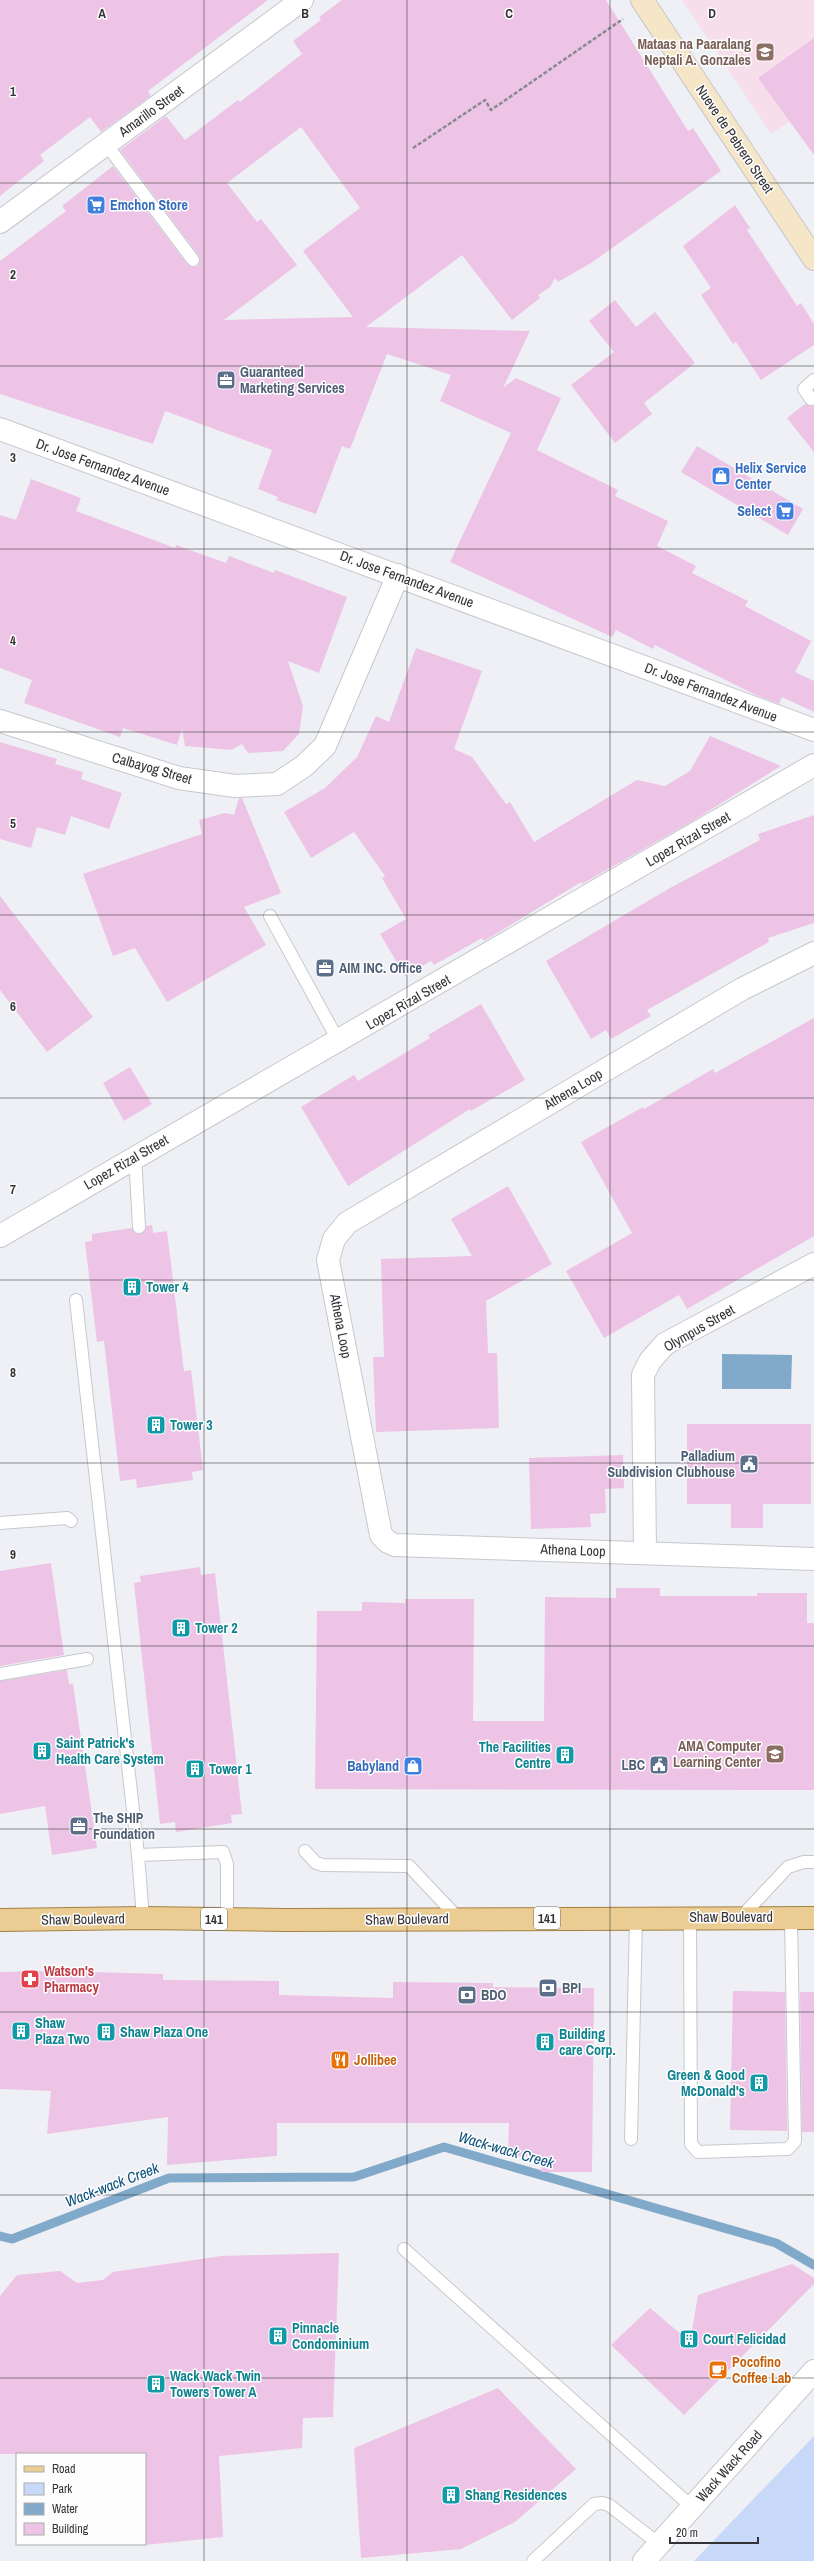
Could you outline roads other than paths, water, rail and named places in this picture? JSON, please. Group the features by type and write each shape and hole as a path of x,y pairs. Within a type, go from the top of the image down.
{"main road":[{"name":"Nueve de Pebrero Street","path":"644,2 814,259"},
{"name":"Shaw Boulevard","path":"0,1920 143,1918 814,1918"}],"street":[{"name":"Amarillo Street","path":"0,222 106,144 291,3"},
{"name":"Dr. Jose Fernandez Avenue","path":"0,429 814,730"},
{"name":"Calbayog Street","path":"0,721 179,778 235,786 277,784 304,766 325,746 398,575"},
{"name":"Lopez Rizal Street","path":"0,1236 135,1156 339,1042 814,765"},
{"name":"Athena Loop","path":"814,953 742,989 347,1223 334,1239 328,1260 381,1535 388,1542 395,1545 645,1552 814,1559"},
{"name":"Olympus Street","path":"645,1552 644,1375 650,1361 665,1344 814,1264"},
{"name":"Wack Wack Road","path":"644,2561 814,2371"}],"lane":[{"path":"106,144 193,260"},
{"path":"811,400 804,389 814,380"},
{"path":"270,916 339,1042"},
{"path":"135,1156 139,1227"},
{"path":"76,1300 138,1855 143,1918"},
{"path":"0,1523 67,1518 71,1521"},
{"path":"0,1674 87,1659"},
{"path":"305,1851 316,1863 323,1865 409,1866 458,1918"},
{"path":"138,1855 223,1852 227,1864 227,1919"},
{"path":"741,1917 788,1867 804,1862 814,1862"},
{"path":"690,1917 691,2144 698,2152 788,2149 795,2141 791,1918"},
{"path":"631,2139 636,1918"},
{"path":"404,2249 692,2507"},
{"path":"533,2561 594,2504 602,2502 609,2505 659,2544"}],"water":[{"path":"722,1354 792,1355 791,1389 722,1389"}],"waterway":[{"name":"Wack-wack Creek","path":"0,2236 12,2239 169,2178 354,2177 444,2147 776,2243 814,2265"}],"place":[{"name":"Mataas na Paaralang Neptali A. Gonzales","path":"765,52"},
{"name":"Emchon Store","path":"96,205"},
{"name":"Guaranteed Marketing Services","path":"226,380"},
{"name":"Helix Service Center","path":"721,476"},
{"name":"Select","path":"785,511"},
{"name":"AIM INC. Office","path":"325,968"},
{"name":"Tower 4","path":"132,1287"},
{"name":"Tower 3","path":"156,1425"},
{"name":"Palladium Subdivision Clubhouse","path":"749,1464"},
{"name":"Tower 2","path":"181,1628"},
{"name":"Saint Patrick's Health Care System","path":"42,1751"},
{"name":"AMA Computer Learning Center","path":"775,1754"},
{"name":"The Facilities Centre","path":"565,1755"},
{"name":"LBC","path":"659,1765"},
{"name":"Babyland","path":"413,1766"},
{"name":"Tower 1","path":"195,1769"},
{"name":"The SHIP Foundation","path":"79,1826"},
{"name":"Watson's Pharmacy","path":"30,1979"},
{"name":"BPI","path":"548,1988"},
{"name":"BDO","path":"467,1995"},
{"name":"Shaw Plaza Two","path":"21,2031"},
{"name":"Shaw Plaza One","path":"106,2032"},
{"name":"Building care Corp.","path":"545,2042"},
{"name":"Jollibee","path":"340,2060"},
{"name":"Green & Good McDonald's","path":"759,2083"},
{"name":"Pinnacle Condominium","path":"278,2336"},
{"name":"Court Felicidad","path":"689,2339"},
{"name":"Pocofino Coffee Lab","path":"718,2370"},
{"name":"Wack Wack Twin Towers Tower A","path":"156,2384"},
{"name":"Shang Residences","path":"451,2495"}]}
